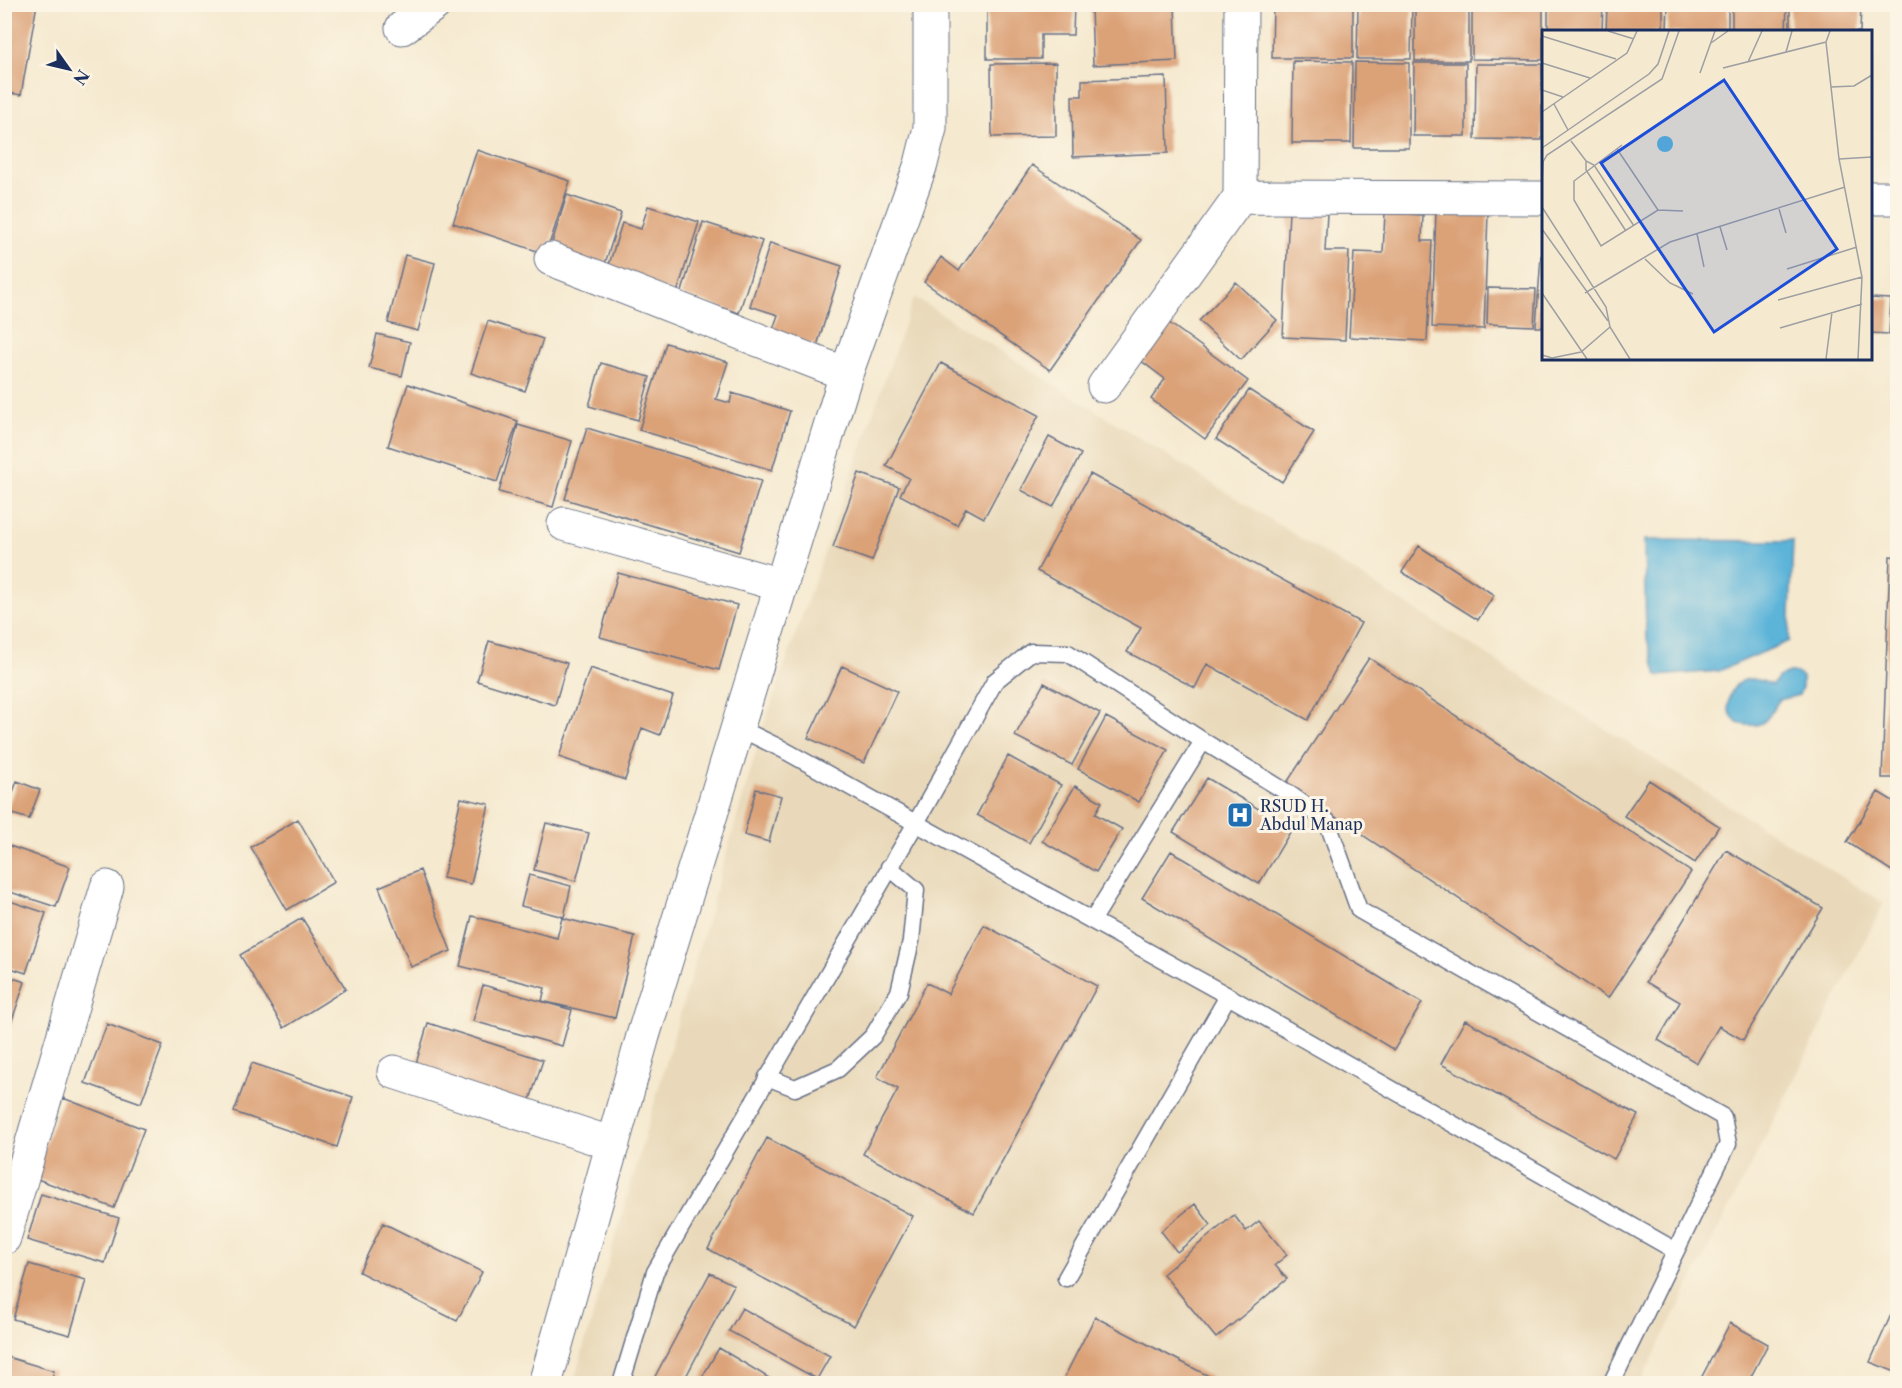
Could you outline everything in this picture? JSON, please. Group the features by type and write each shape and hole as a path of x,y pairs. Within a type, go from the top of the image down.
{"street":[{"path":"402,28 435,4"},
{"path":"545,1383 643,1036 846,374 921,164 930,128 930,4"},
{"path":"1104,386 1240,197 1241,4"},
{"path":"1240,197 1542,198"},
{"path":"1872,198 1898,198"},
{"path":"551,259 846,374"},
{"path":"564,524 781,585"},
{"path":"4,1238 107,887"},
{"path":"394,1072 613,1144"}],"lane":[{"path":"621,1383 655,1272 916,823 995,681 1031,652 1068,654 1288,793 1327,821 1359,910 1723,1117 1728,1144 1611,1383"},
{"path":"738,727 782,749 1228,996 1676,1251"},
{"path":"1092,921 1203,741"},
{"path":"767,1077 795,1088 838,1069 873,1036 898,992 911,941 915,890 889,867"},
{"path":"1066,1278 1228,996"}],"shaded area":[{"name":"RSUD H. Abdul Manap","path":"914,297 1884,903 1640,1383 573,1384 763,727"}],"water":[{"path":"1644,540 1793,541 1789,641 1719,671 1657,676 1646,635"},
{"path":"1797,673 1802,677 1799,695 1779,700 1767,718 1759,724 1737,723 1728,706 1731,692 1737,684 1752,679 1773,685 1778,677"}],"building":[{"path":"4,4 37,4 21,95 4,92"},
{"path":"987,4 1074,4 1073,35 1041,35 1041,59 987,59"},
{"path":"1273,4 1353,4 1353,58 1272,58"},
{"path":"1358,4 1412,4 1411,59 1357,59"},
{"path":"1415,4 1469,4 1469,61 1415,61"},
{"path":"1472,4 1543,4 1542,60 1472,59"},
{"path":"1548,4 1603,4 1602,30 1548,30"},
{"path":"1607,4 1663,4 1663,30 1606,30"},
{"path":"1668,4 1728,4 1728,30 1667,30"},
{"path":"1732,4 1787,4 1786,30 1732,30"},
{"path":"1790,4 1861,4 1860,30 1790,30"},
{"path":"1175,5 1177,61 1093,65 1091,9"},
{"path":"1293,61 1352,62 1351,143 1292,143"},
{"path":"1355,62 1409,63 1409,148 1354,148"},
{"path":"1056,63 1056,136 992,137 991,64"},
{"path":"1414,63 1466,63 1466,136 1413,136"},
{"path":"1476,64 1542,64 1542,140 1475,139"},
{"path":"1166,77 1168,153 1073,157 1072,96 1082,96 1082,80"},
{"path":"477,150 570,181 546,254 453,223"},
{"path":"1032,165 1141,240 1050,370 924,282 941,257 959,271"},
{"path":"567,195 621,213 603,270 549,252"},
{"path":"648,206 699,222 677,293 607,271 622,223 641,229"},
{"path":"1289,211 1327,213 1325,251 1349,251 1345,340 1283,337"},
{"path":"1436,211 1488,213 1484,329 1432,327"},
{"path":"1385,213 1423,215 1422,241 1432,241 1427,341 1349,337 1354,252 1383,253"},
{"path":"703,222 762,241 739,313 681,295"},
{"path":"770,243 842,266 817,346 772,332 778,315 750,306"},
{"path":"405,255 435,263 418,331 388,323"},
{"path":"1541,256 1542,256 1542,327 1536,327"},
{"path":"1236,282 1277,320 1241,360 1199,321"},
{"path":"1488,288 1536,289 1534,326 1487,324"},
{"path":"1872,298 1891,299 1889,334 1872,333"},
{"path":"488,321 543,339 525,391 471,373"},
{"path":"1168,322 1248,381 1205,439 1151,399 1165,379 1140,360"},
{"path":"377,334 410,342 402,376 369,368"},
{"path":"666,343 728,362 716,399 730,403 732,393 790,411 772,470 639,430"},
{"path":"601,363 650,377 638,420 589,406"},
{"path":"941,363 1039,415 984,518 966,508 957,525 900,495 909,478 886,466"},
{"path":"408,384 518,421 497,482 388,446"},
{"path":"1249,390 1314,432 1282,482 1216,439"},
{"path":"518,425 572,441 553,507 499,492"},
{"path":"587,428 761,481 739,552 565,499"},
{"path":"1049,437 1081,454 1053,507 1021,490"},
{"path":"859,473 899,487 872,561 833,547"},
{"path":"1090,474 1361,623 1308,720 1207,664 1195,688 1127,652 1141,628 1037,571"},
{"path":"1419,546 1494,595 1478,620 1402,572"},
{"path":"1890,556 1898,557 1898,778 1882,778"},
{"path":"618,573 737,605 719,670 600,637"},
{"path":"489,641 567,663 555,705 477,681"},
{"path":"1369,658 1691,872 1608,998 1286,784"},
{"path":"842,666 897,691 864,763 808,738"},
{"path":"590,668 673,696 660,735 642,728 625,780 559,757"},
{"path":"1044,683 1100,713 1072,765 1015,736"},
{"path":"1106,717 1168,750 1139,802 1078,769"},
{"path":"1008,756 1061,785 1029,843 977,815"},
{"path":"1207,778 1292,829 1259,884 1173,832"},
{"path":"1649,780 1719,826 1695,863 1624,816"},
{"path":"17,781 40,790 29,819 6,812"},
{"path":"1075,786 1102,802 1095,814 1122,829 1096,872 1042,841"},
{"path":"756,789 781,796 769,842 744,835"},
{"path":"1878,792 1898,804 1898,875 1847,842"},
{"path":"461,798 489,804 471,884 443,878"},
{"path":"298,819 334,882 287,910 251,847"},
{"path":"546,823 589,833 576,881 534,870"},
{"path":"4,844 70,867 56,907 4,890"},
{"path":"1726,850 1823,908 1743,1040 1719,1026 1697,1063 1658,1040 1680,1002 1646,982"},
{"path":"1171,851 1422,1003 1394,1050 1142,898"},
{"path":"420,870 451,951 411,967 379,887"},
{"path":"529,875 571,886 564,917 521,906"},
{"path":"4,899 46,913 26,973 4,966"},
{"path":"472,916 557,938 562,918 635,936 615,1018 542,1001 545,988 460,966"},
{"path":"302,918 346,989 284,1028 240,955"},
{"path":"984,925 1097,986 974,1213 863,1154 898,1089 877,1077 927,983 948,994"},
{"path":"4,975 25,982 5,1041 4,1040"},
{"path":"483,985 572,1010 562,1046 473,1021"},
{"path":"1465,1020 1638,1115 1614,1159 1441,1064"},
{"path":"428,1023 543,1060 526,1112 412,1077"},
{"path":"107,1024 163,1045 141,1103 85,1083"},
{"path":"252,1063 353,1097 337,1147 234,1112"},
{"path":"63,1098 144,1129 114,1208 32,1177"},
{"path":"767,1138 913,1216 854,1326 708,1249"},
{"path":"41,1194 119,1218 105,1263 27,1240"},
{"path":"1195,1204 1211,1225 1177,1252 1161,1231"},
{"path":"1234,1215 1246,1231 1259,1221 1287,1255 1275,1265 1287,1279 1216,1338 1163,1274"},
{"path":"383,1223 482,1272 457,1321 359,1272"},
{"path":"29,1264 86,1280 70,1335 13,1319"},
{"path":"710,1273 734,1285 682,1384 651,1384"},
{"path":"1898,1299 1898,1373 1870,1362"},
{"path":"742,1308 830,1356 817,1379 729,1331"},
{"path":"1095,1317 1224,1384 1061,1384"},
{"path":"1730,1323 1768,1344 1747,1384 1698,1384"},
{"path":"719,1348 779,1384 698,1384"},
{"path":"4,1356 54,1371 50,1384 4,1384"}],"place":[{"name":"RSUD H. Abdul Manap","path":"1240,815"}]}
